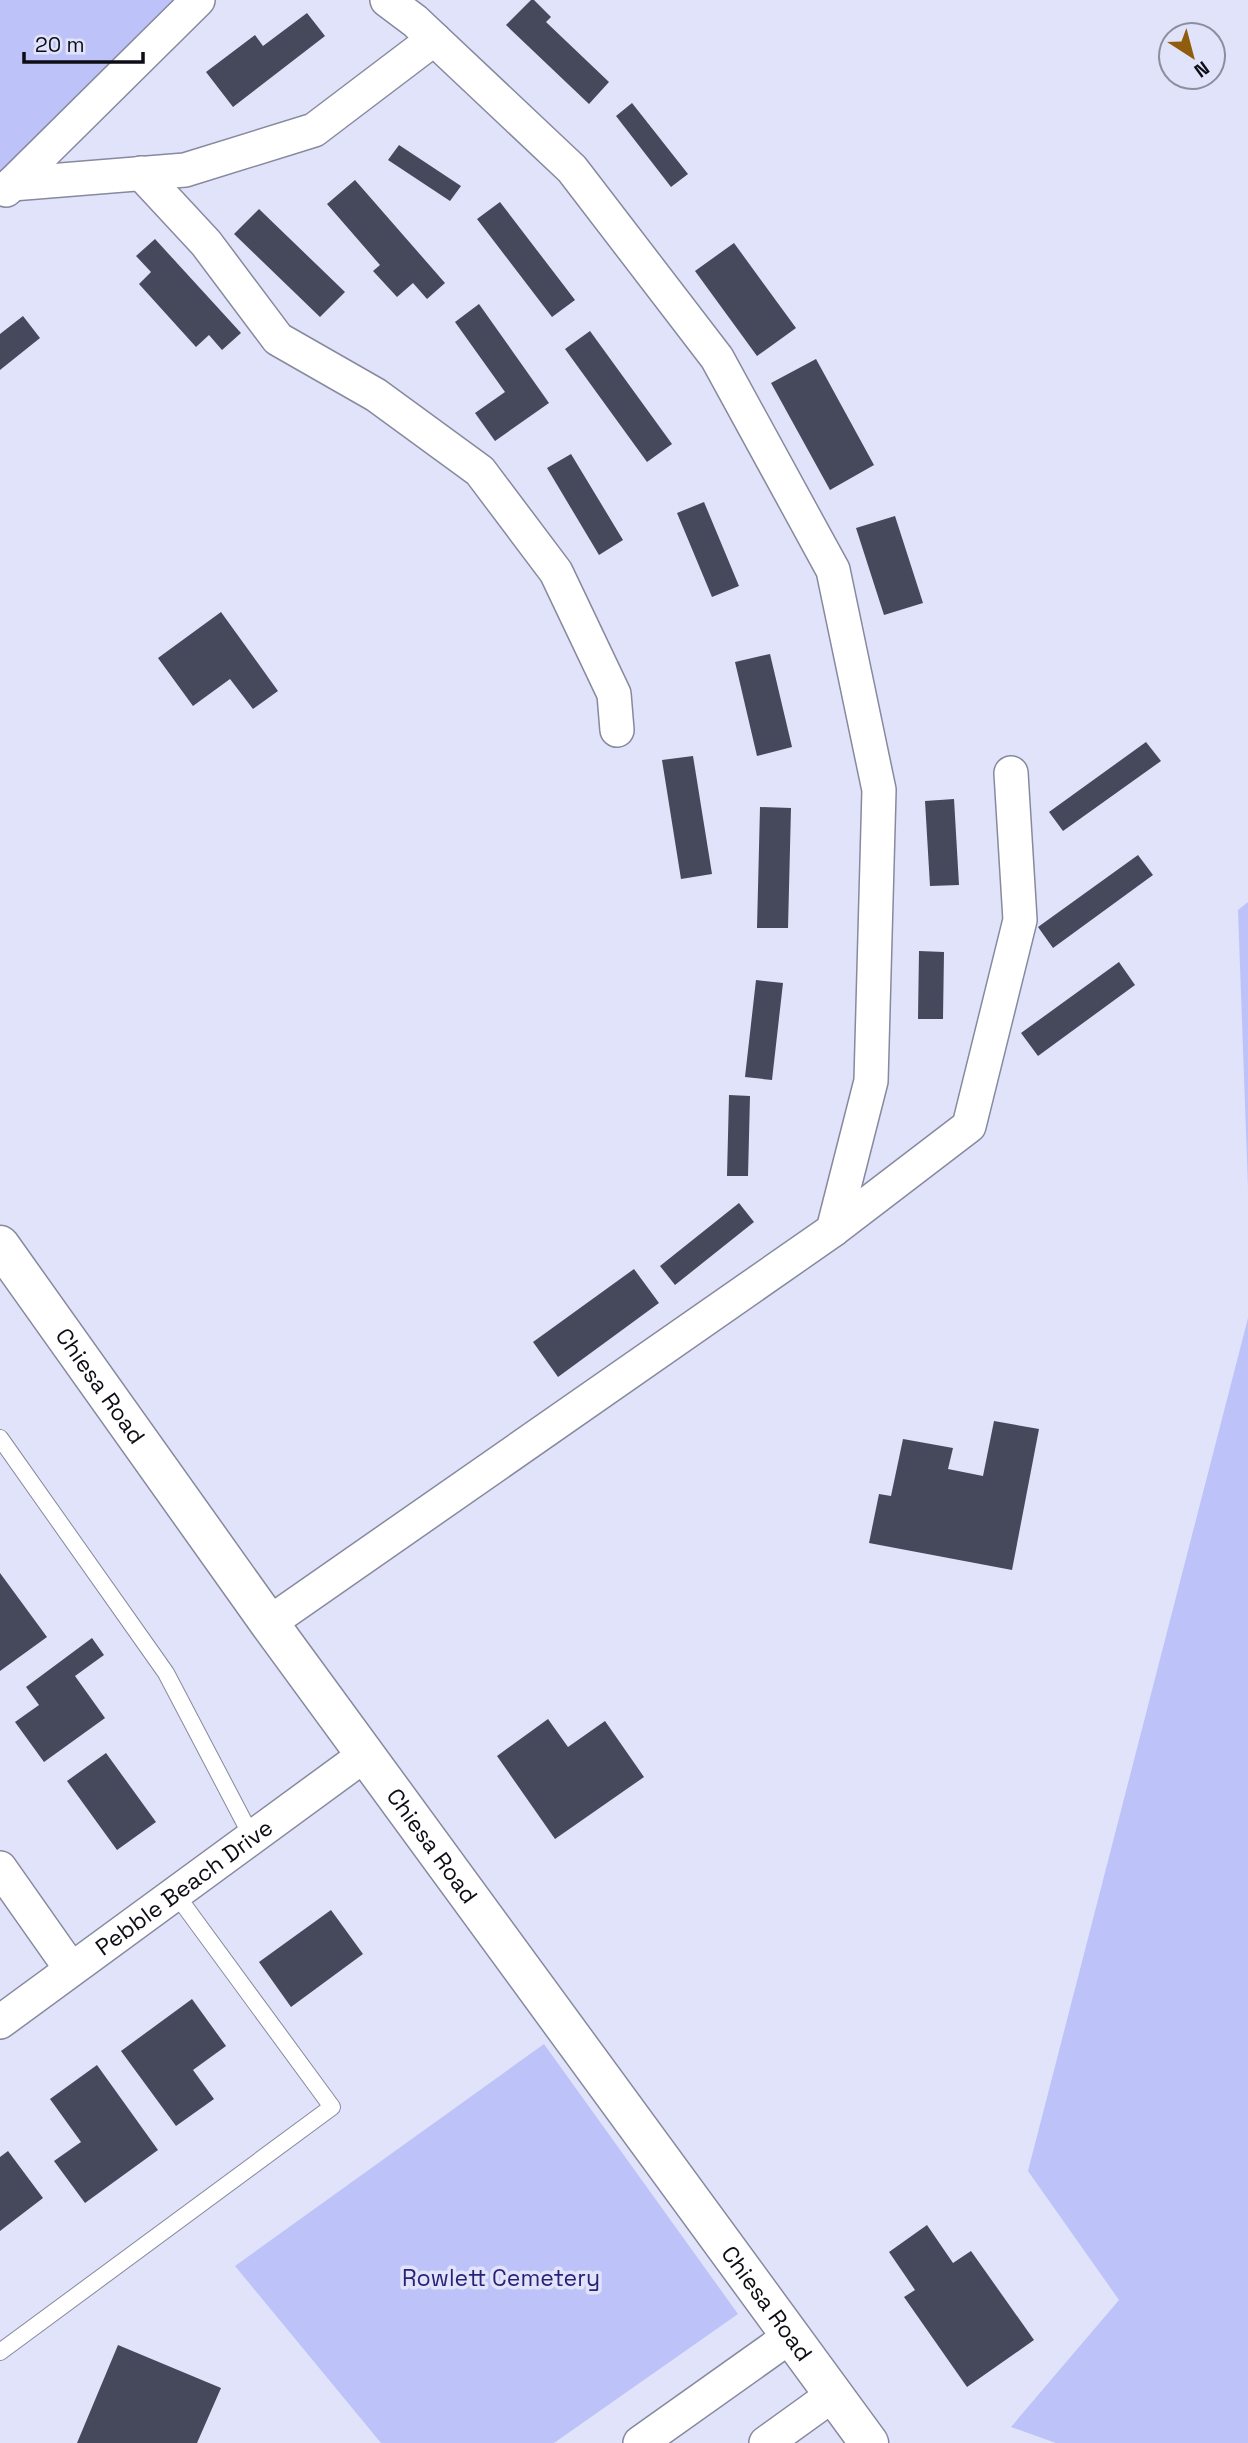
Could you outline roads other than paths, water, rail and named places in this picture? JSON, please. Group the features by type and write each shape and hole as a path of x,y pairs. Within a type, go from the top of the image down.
{"main road":[{"name":"Chiesa Road","path":"0,1245 269,1623 869,2443"}],"street":[{"path":"6,190 198,0"},
{"path":"387,0 415,21 572,169 717,358 833,570 879,790 872,1081 834,1230"},
{"path":"6,190 185,170 314,130 434,39"},
{"path":"141,173 206,243 278,339 376,395 480,471 556,572 614,694 617,730"},
{"path":"269,1623 834,1230 969,1126 1020,920 1011,773"},
{"name":"Pebble Beach Drive","path":"0,2022 366,1754"},
{"path":"0,1868 71,1969"},
{"path":"640,2443 792,2335"},
{"path":"766,2443 834,2394"}],"lane":[{"path":"0,1438 166,1673 252,1837"},
{"path":"0,2352 332,2107 175,1893"}],"park label":[{"name":"Rowlett Cemetery","path":"501,2278"}]}
